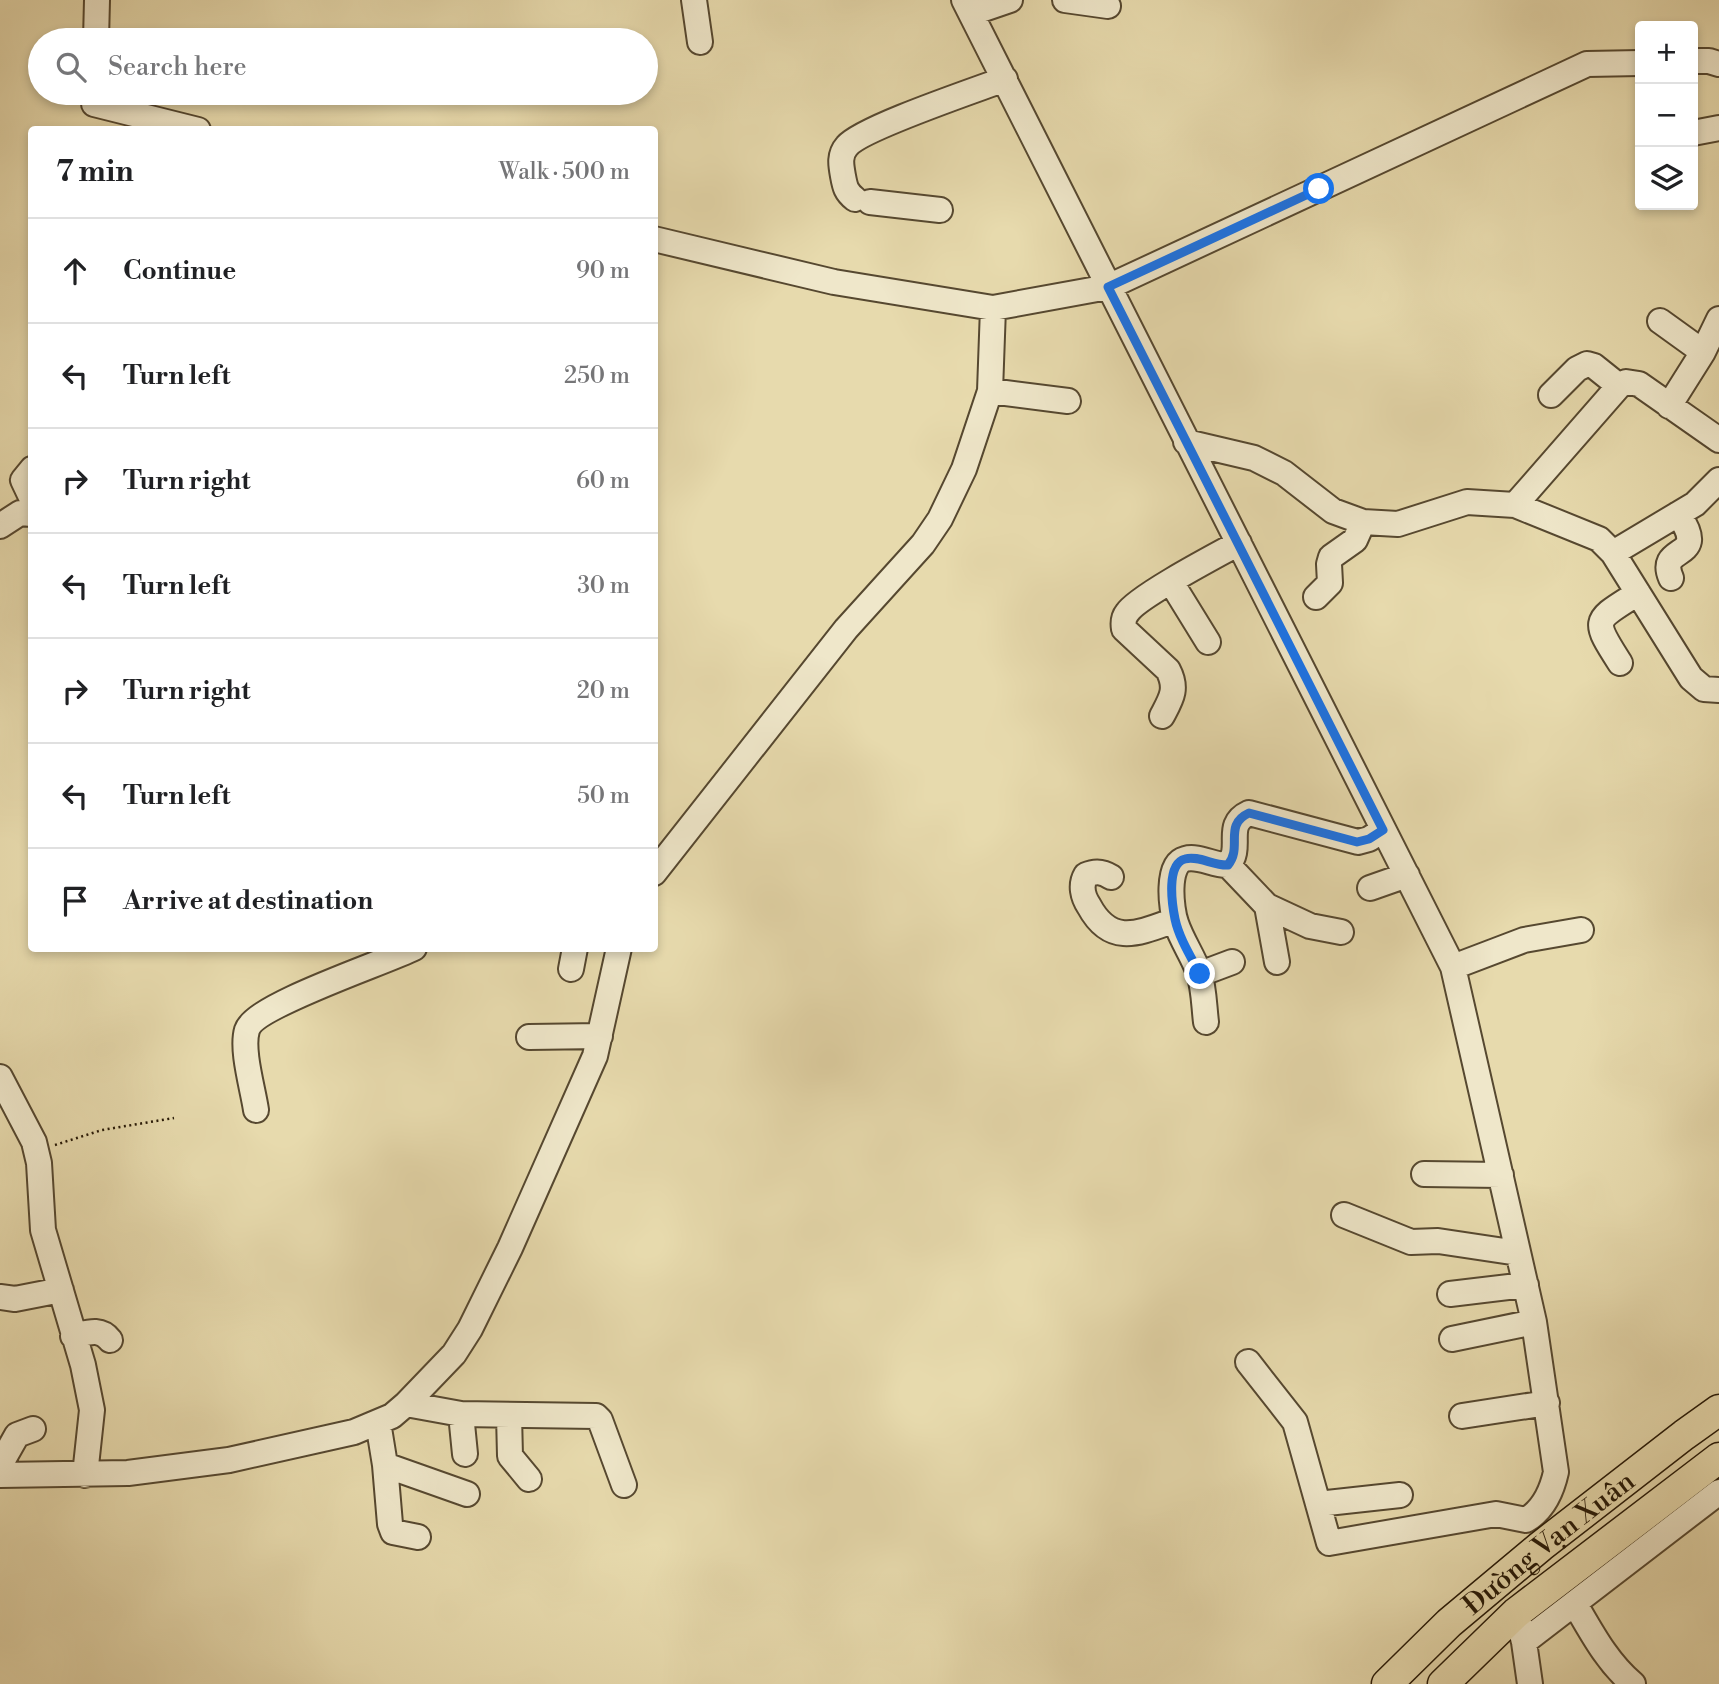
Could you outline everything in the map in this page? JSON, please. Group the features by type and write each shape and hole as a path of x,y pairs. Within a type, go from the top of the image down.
{"main road":[{"name":"Đường Vạn Xuân","path":"1387,1684 1449,1623 1541,1546 1719,1410"},
{"name":"Đường Vạn Xuân","path":"1443,1684 1516,1613 1719,1458"}],"street":[{"path":"96,28 97,0"},
{"path":"694,0 700,42"},
{"path":"1010,0 968,6 1453,967 1534,1322 1556,1472 1552,1490 1534,1516 1526,1520 1496,1514 1329,1543 1295,1422 1248,1362"},
{"path":"1065,0 1108,6"},
{"path":"1698,61 1719,64"},
{"path":"658,240 834,282 993,308 1108,287 1587,64 1635,63"},
{"path":"940,210 863,200 845,189 842,153 848,144 858,137 1005,79"},
{"path":"98,105 182,126"},
{"path":"1698,132 1719,128"},
{"path":"658,868 846,629 929,536 964,469 989,391 993,308"},
{"path":"1669,406 1703,352 1719,319"},
{"path":"1661,321 1703,352"},
{"path":"1551,395 1577,369 1587,364 1594,366 1619,386"},
{"path":"1516,505 1619,386 1632,381 1719,440"},
{"path":"989,391 1068,401"},
{"path":"1186,442 1254,458 1284,474 1333,512 1363,522 1398,524 1467,502 1516,505 1598,539 1613,553 1691,678 1704,689 1719,690"},
{"path":"28,474 23,480 28,498"},
{"path":"1613,553 1695,504 1719,480"},
{"path":"0,526 28,510"},
{"path":"1671,578 1668,570 1670,562 1688,546 1691,538 1678,514"},
{"path":"1316,597 1330,583 1331,556 1355,540 1363,522"},
{"path":"1162,716 1175,687 1172,677 1168,670 1129,636 1123,621 1132,607 1239,543"},
{"path":"1171,582 1208,642"},
{"path":"1620,663 1601,633 1601,621 1606,613 1638,593"},
{"path":"1206,1022 1200,974 1175,920 1171,878 1175,866 1185,859 1199,859 1218,866 1228,865 1234,858 1235,825 1240,817 1249,813 1357,842 1369,839 1383,830"},
{"path":"1228,865 1267,906 1310,926 1341,932"},
{"path":"1111,877 1092,872 1086,875 1082,884 1086,901 1106,929 1117,934 1143,931 1175,920"},
{"path":"1370,888 1406,876"},
{"path":"1267,906 1277,962"},
{"path":"1453,967 1524,940 1581,930"},
{"path":"256,1110 245,1040 248,1027 256,1018 295,996 390,961 407,952"},
{"path":"0,1475 128,1473 229,1460 354,1432 392,1416 454,1354 470,1329 510,1248 595,1056 618,952"},
{"path":"1200,974 1232,961"},
{"path":"529,1037 600,1035"},
{"path":"0,1077 6,1106 28,1129 36,1152 43,1230 83,1364 92,1410 85,1475"},
{"path":"1424,1174 1501,1175"},
{"path":"1343,1215 1411,1242 1438,1241 1518,1253"},
{"path":"1450,1294 1526,1285"},
{"path":"0,1297 15,1299 61,1290"},
{"path":"1452,1339 1534,1322"},
{"path":"73,1336 97,1331 103,1332 110,1340"},
{"path":"406,1404 461,1413 596,1416 600,1420 624,1485"},
{"path":"1462,1416 1547,1404"},
{"path":"461,1413 465,1454"},
{"path":"509,1415 510,1456 529,1479"},
{"path":"378,1422 390,1524 393,1532 418,1537"},
{"path":"0,1465 17,1435 33,1429"},
{"path":"385,1465 467,1494"},
{"path":"1524,1642 1719,1492"},
{"path":"1318,1504 1400,1495"},
{"path":"1526,1520 1541,1546"},
{"path":"1575,1604 1603,1651 1620,1673 1633,1684"},
{"path":"1516,1613 1524,1642 1530,1684"}],"path":[{"path":"36,1152 102,1130 174,1118"}],"route":[{"path":"1200,974 1175,920 1171,878 1175,866 1185,859 1199,859 1218,866 1228,865 1234,858 1235,825 1240,817 1249,813 1357,842 1369,839 1383,830 1108,287 1319,189"}]}
